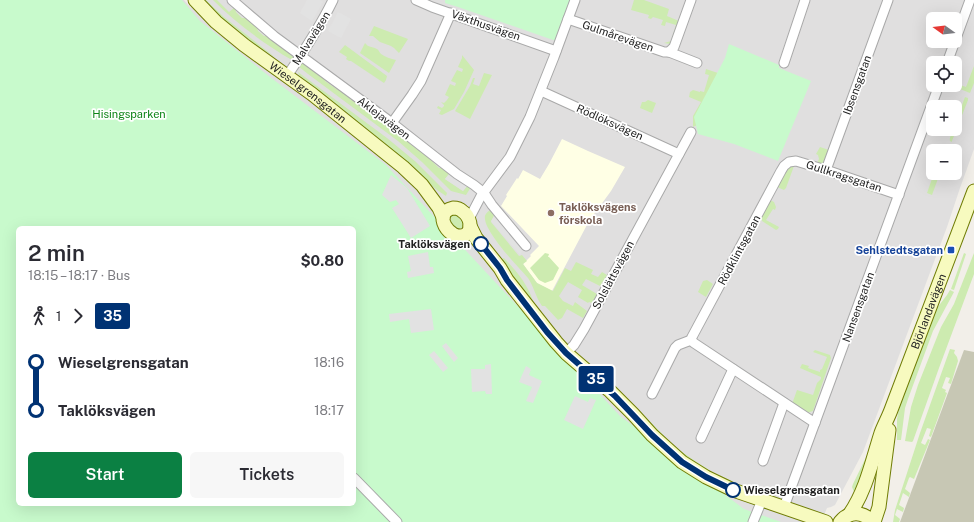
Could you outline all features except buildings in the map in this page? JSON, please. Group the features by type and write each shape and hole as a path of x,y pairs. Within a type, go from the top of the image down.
{"street":[{"name":"Wieselgrensgatan","path":"195,0 216,22 244,45 312,94 403,167 422,185 439,208 448,230 454,235 461,236 497,273 507,280"},
{"name":"Aklejavägen","path":"232,0 274,36 392,123 457,174 474,185 526,246"},
{"name":"Malvavägen","path":"287,76 326,16 334,0"},
{"name":"Växthusvägen","path":"416,0 440,4 451,13 556,50"},
{"path":"463,216 482,195 510,157 541,91 575,0"},
{"name":"Gulmårevägen","path":"669,52 674,47 691,0"},
{"path":"784,63 805,0"},
{"name":"Ibsensgatan","path":"826,170 888,0"},
{"path":"950,56 970,0"},
{"path":"392,123 421,81 451,13"},
{"name":"Gulmårevägen","path":"568,19 664,52 669,52 697,63"},
{"name":"Rödlöksvägen","path":"541,91 679,154"},
{"name":"Nansensgatan","path":"784,507 937,92"},
{"name":"Solslättsvägen","path":"566,353 574,345 587,325 691,132"},
{"name":"Gullkragsgatan","path":"789,162 796,161 899,195"},
{"name":"Rödklintsgatan","path":"691,340 784,166 789,162"},
{"name":"Wieselgrensgatan","path":"422,185 431,190 463,216 476,238 500,268 507,280 547,332 566,353 608,390 652,435 682,462 706,477 733,490 826,522"},
{"name":"Björlandavägen","path":"844,518 858,500 868,477 882,431 974,191"},
{"path":"443,217 447,210 463,216"},
{"path":"461,236 466,234 468,231 463,216"},
{"path":"652,394 675,348 678,345 691,340 815,423"},
{"path":"702,438 733,369"},
{"path":"763,461 784,403"},
{"name":"Björlandavägen","path":"844,518 853,514 861,514 873,522 879,507 891,410"},
{"path":"356,480 398,522"},
{"path":"753,522 762,500"}],"shaded area":[{"path":"23,0 184,0 191,8 197,0 974,0 974,149 947,227 863,452 835,505 827,508 821,522 661,522 356,230 356,226 351,226"},
{"path":"307,0 320,0 323,2 312,21 300,13"},
{"path":"338,12 351,19 341,38 328,31"},
{"name":"Taklöksvägens förskola","path":"562,139 625,167 611,191 589,221 552,291 537,283 523,264 539,246 501,206 507,196 506,195 523,170 540,179"},
{"path":"449,174 467,186 463,191 445,179"},
{"path":"391,175 407,188 430,226 411,238 392,208 399,204 396,200 390,202 382,195"},
{"path":"495,215 523,250 520,255 491,221"},
{"path":"428,252 430,267 433,267 434,273 408,278 407,272 411,271 408,256"},
{"path":"431,309 434,330 411,333 409,319 390,322 389,314"},
{"path":"446,343 458,358 454,362 442,346"},
{"path":"964,350 974,352 974,522 900,522"},
{"path":"434,351 448,368 443,372 429,355"},
{"path":"491,364 492,394 486,394 485,391 472,392 471,369 485,369 485,365"},
{"path":"526,366 531,369 529,375 542,381 533,403 526,401 532,387 519,382"},
{"path":"575,396 588,402 590,398 596,400 583,429 564,420"}],"green space":[{"name":"Hisingsparken","path":"0,0 182,0 200,21 270,77 386,165 620,416 744,509 781,522 0,522"},
{"path":"202,0 206,0 224,17 276,58 229,26"},
{"path":"213,0 217,0 229,12 235,7 236,12 242,18 247,18 264,36 268,36 292,54 292,60 251,33"},
{"path":"445,0 570,0 556,41 445,3"},
{"path":"634,0 644,0 669,9 667,16 679,21 670,44 664,43 671,41 676,25 666,22 665,26 661,25 663,20 653,17 651,19 648,18 649,15 631,10"},
{"path":"374,26 408,39 399,53 391,46 380,42 373,36 369,36"},
{"path":"365,43 366,45 378,49 384,56 396,60 389,73 360,53"},
{"path":"729,44 779,65 779,68 811,81 778,161 734,144 698,134 694,117 725,58"},
{"path":"345,45 387,76 384,83 346,59 347,57 339,52"},
{"path":"462,55 474,70 454,109 442,115 439,114 441,110 437,108 438,106 442,108 444,105 441,102 444,103 449,97 445,95 450,84 455,86 456,83 451,81 457,70 462,72 463,69 458,67"},
{"path":"301,63 304,63 324,77 325,81 338,90 342,89 349,94 350,99 362,107 365,106 409,139 409,143 421,152 425,152 439,168 445,167 450,173 445,179 463,191 468,185 471,187 466,195 451,191 398,141 298,66"},
{"path":"974,66 974,83 970,93 962,90 962,86 966,87"},
{"path":"706,69 718,73 701,123 693,127 693,116 701,102 689,97 690,92 693,90 704,92 709,75 705,74"},
{"path":"298,72 387,138 416,162 447,193 446,196 299,75"},
{"path":"484,73 492,75 470,119 455,111 473,78 475,78 473,84 479,86"},
{"path":"965,97 968,98 962,115 962,105"},
{"path":"648,100 656,103 652,113 640,108 642,102"},
{"path":"954,136 952,142 950,141 950,137"},
{"path":"820,147 829,150 826,161 820,164 817,163 819,159 818,155 816,154"},
{"path":"794,166 786,188 784,190 777,187 788,168"},
{"path":"932,180 937,180 932,195 927,193"},
{"path":"770,200 774,202 776,207 766,220 779,227 776,230 762,221 761,217"},
{"path":"491,209 495,213 491,222 519,256 522,255 527,261 523,264 537,283 553,291 565,268 571,271 576,262 593,270 591,274 598,277 602,272 607,275 600,286 586,279 582,285 597,294 592,303 588,303 578,297 582,290 568,282 559,296 563,301 573,306 575,302 587,311 583,318 567,309 562,318 558,320 545,306 542,306 528,278 496,241 487,225 485,216"},
{"path":"452,215 458,215 463,220 463,227 460,229 453,226 451,222"},
{"path":"545,253 549,254 548,257 559,268 553,280 545,283 539,280 530,268"},
{"path":"964,253 966,254 954,290 951,289"},
{"path":"974,253 974,274 913,441 905,441 911,407 918,385 941,327 954,304"},
{"path":"504,258 524,283 531,295 532,302 498,261"},
{"path":"707,280 713,284 706,297 698,292 703,281"},
{"path":"950,290 954,292 933,331 905,408 901,440 897,440 897,419 900,403 937,308"},
{"path":"950,349 955,350 954,353 958,361 951,384 948,383 950,378 946,377 942,388 946,390 945,392 947,393 931,437 929,436 931,429 927,428 921,443 925,445 928,439 930,440 914,479 909,478 905,489 910,493 909,497 903,493 899,505 904,508 903,512 897,509 895,515 900,519 899,522 893,522 895,510 920,433"},
{"path":"815,350 830,355 831,358 813,411 807,413 792,404 797,390 813,395 817,383 821,379 821,377 800,368 802,364 809,366 808,368 820,372 827,357 813,352"},
{"path":"613,386 622,393 673,445 714,473 732,481 728,483 695,464 671,446"},
{"path":"890,394 892,394 854,492 852,487 853,484 870,449"}],"bus line":[{"name":"35","path":"481,244 547,332 566,353 615,396 672,454 706,477 733,490"}],"place":[{"name":"Taklöksvägens förskola","path":"551,213"},
{"name":"Taklöksvägen","path":"481,244"},
{"name":"Sehlstedtsgatan","path":"951,250"},
{"name":"Wieselgrensgatan","path":"733,490"}]}
